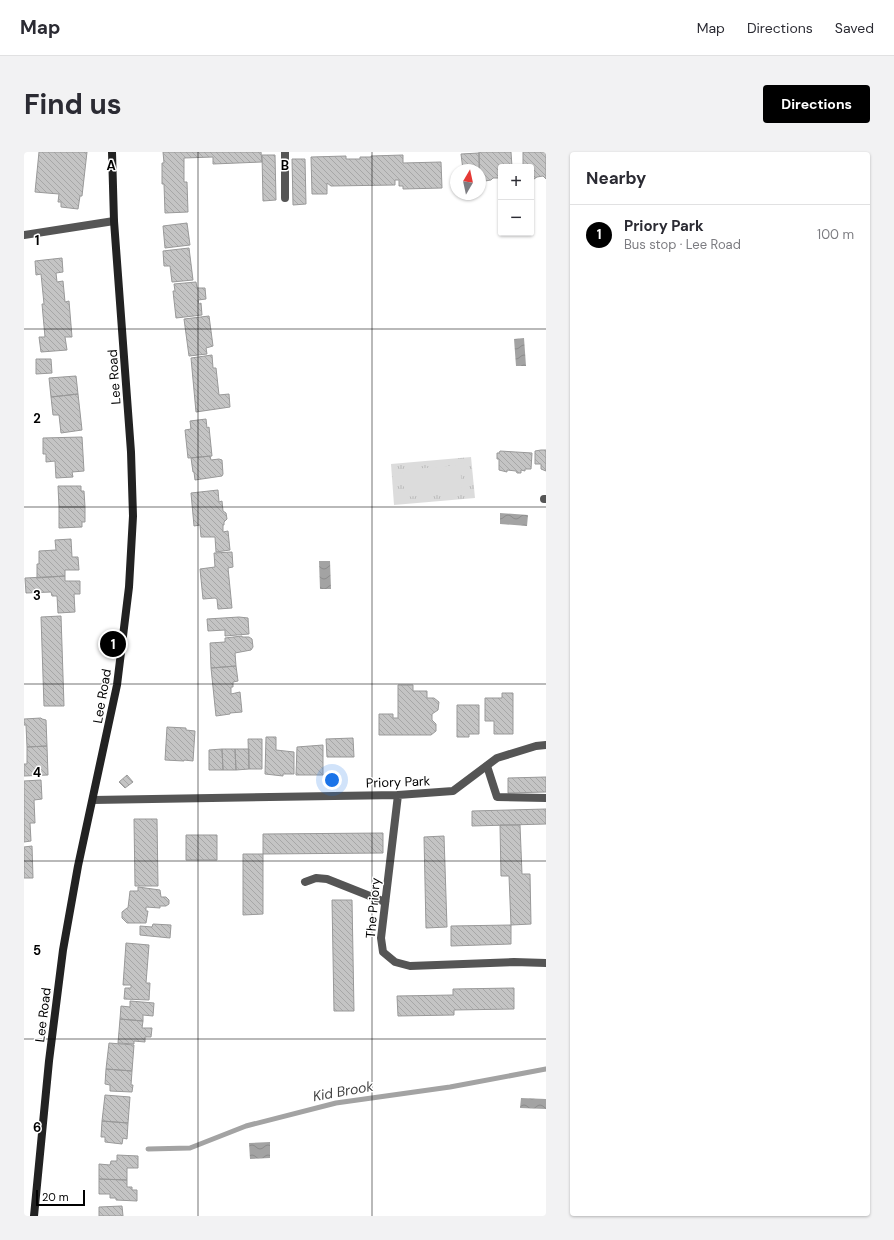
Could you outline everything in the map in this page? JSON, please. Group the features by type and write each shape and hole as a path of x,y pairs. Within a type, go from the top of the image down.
{"main road":[{"name":"Lee Road","path":"34,1216 49,1066 63,950 78,866 117,685 129,587 133,516 132,452 114,221 112,152"}],"street":[{"path":"284,152 285,198"},
{"path":"24,235 114,221"},
{"name":"Priory Park","path":"93,800 398,795 453,791 497,758 536,746 546,745"},
{"path":"487,766 497,797 546,798"},
{"name":"The Priory","path":"398,795 381,938 383,952 395,962 410,966 514,962 546,963"},
{"path":"305,882 316,878 327,879 385,902"}],"green space":[{"path":"471,457 475,498 394,505 391,464"},
{"path":"460,465 462,491 405,497 402,470"}],"water":[{"path":"524,338 526,366 516,366 514,339"},
{"path":"500,513 528,515 527,526 500,524"},
{"path":"319,561 330,561 331,589 320,589"},
{"path":"521,1098 546,1099 546,1109 520,1108"},
{"path":"270,1142 270,1158 250,1159 249,1143"}],"building":[{"path":"39,152 87,152 82,196 80,196 78,209 61,207 61,202 58,202 59,194 35,192"},
{"path":"163,152 261,152 262,162 213,164 213,157 184,158 184,182 187,182 188,212 165,213 164,184 162,184 162,163 164,163"},
{"path":"479,152 511,152 512,164 498,164 498,178 486,181 486,164 480,164"},
{"path":"523,152 546,152 546,179 543,176 534,179 534,164 523,164"},
{"path":"479,153 479,164 462,164 461,154"},
{"path":"262,155 275,155 276,200 263,201"},
{"path":"403,155 403,163 441,162 442,188 403,189 403,186 399,186 399,180 395,180 395,185 331,186 327,183 327,194 312,194 311,157 346,156 346,159 360,159 360,157"},
{"path":"292,159 305,159 306,204 293,205"},
{"path":"187,223 190,245 165,248 163,226"},
{"path":"189,248 193,280 172,282 170,266 164,266 163,251"},
{"path":"62,258 63,272 56,273 57,282 63,281 65,302 69,301 72,337 65,337 67,350 41,352 39,337 45,337 42,304 44,304 41,274 36,275 35,261"},
{"path":"196,282 197,288 205,288 206,299 198,300 199,304 201,303 202,315 176,318 173,291 175,291 174,284"},
{"path":"209,316 213,346 206,348 207,354 189,356 184,319"},
{"path":"212,355 213,368 216,368 219,395 229,394 230,407 196,412 191,358"},
{"path":"36,359 51,359 52,373 36,374"},
{"path":"76,376 78,394 51,397 49,378"},
{"path":"78,394 82,430 61,433 59,415 53,415 51,397"},
{"path":"206,419 207,428 209,427 212,456 188,458 185,430 191,429 190,421"},
{"path":"82,437 84,471 72,472 73,477 56,478 55,461 46,462 46,454 43,454 43,438"},
{"path":"546,450 546,471 541,469 541,464 535,464 535,451"},
{"path":"500,451 532,453 531,469 525,469 525,471 521,470 521,473 517,473 516,471 507,470 507,472 499,470 499,459 497,459 497,453"},
{"path":"210,456 211,460 222,460 222,476 195,480 191,458"},
{"path":"58,486 81,486 81,491 84,491 85,507 59,507"},
{"path":"218,490 219,502 222,501 223,511 226,513 227,519 223,525 223,532 228,531 230,550 216,552 215,537 201,537 200,525 194,526 191,493"},
{"path":"59,507 85,507 85,522 82,522 82,527 59,528"},
{"path":"71,539 72,557 78,557 79,570 65,570 65,576 37,578 39,551 56,550 55,540"},
{"path":"232,552 233,567 228,568 232,608 218,609 217,599 203,599 200,569 215,567 214,553"},
{"path":"65,576 65,581 80,581 80,594 74,594 75,612 58,613 57,596 52,596 51,592 26,593 25,578"},
{"path":"61,616 64,706 44,706 41,617"},
{"path":"239,617 248,618 249,634 225,636 225,630 208,631 207,619"},
{"path":"242,636 252,639 253,647 251,650 235,653 236,666 211,668 210,643 225,642 225,638"},
{"path":"236,666 238,681 233,682 231,694 240,692 242,712 216,716 211,668"},
{"path":"398,685 413,685 413,691 427,691 427,698 434,698 439,702 438,710 432,714 432,720 436,724 436,731 431,735 379,735 379,714 393,714 393,718 398,718"},
{"path":"502,693 513,693 513,734 494,734 494,721 485,721 485,698 502,698"},
{"path":"457,705 479,705 479,734 469,734 469,737 457,737"},
{"path":"41,718 46,720 47,746 27,747 26,725 24,725 24,719"},
{"path":"167,727 186,728 186,730 195,731 193,761 165,760"},
{"path":"266,737 276,737 276,750 294,752 294,774 283,774 283,776 265,774"},
{"path":"353,738 354,757 327,757 326,739"},
{"path":"248,739 262,739 262,769 249,769"},
{"path":"323,745 323,775 296,775 297,747"},
{"path":"47,746 48,775 24,776 24,764 27,764 27,747"},
{"path":"222,749 235,749 236,770 223,770"},
{"path":"222,749 223,770 209,770 209,750"},
{"path":"235,749 249,749 249,769 236,770"},
{"path":"127,775 133,782 125,788 119,782"},
{"path":"546,777 546,792 508,793 508,778"},
{"path":"41,780 42,799 34,800 35,823 30,823 31,841 24,842 24,781"},
{"path":"546,809 546,824 472,826 472,811"},
{"path":"134,819 157,819 158,886 135,886"},
{"path":"500,825 520,825 522,874 530,874 531,924 511,925 509,876 501,876"},
{"path":"383,833 383,853 263,854 263,834"},
{"path":"186,835 217,835 217,860 186,860"},
{"path":"444,836 447,927 426,928 424,837"},
{"path":"32,846 33,878 24,878 24,847"},
{"path":"243,854 263,854 263,914 243,915"},
{"path":"138,887 160,890 161,897 166,897 169,900 169,904 166,906 160,906 160,908 146,907 146,911 148,911 146,923 127,923 122,918 122,912 128,908 130,891 138,891"},
{"path":"332,900 352,900 354,1011 334,1011"},
{"path":"153,924 171,925 170,938 140,935 140,926 152,927"},
{"path":"511,925 511,944 451,946 451,926"},
{"path":"126,943 149,945 146,983 150,983 149,1000 124,999 125,988 131,988 131,985 123,985"},
{"path":"514,988 514,1009 454,1010 454,1015 398,1016 397,996 453,995 453,989"},
{"path":"130,1001 154,1003 153,1016 143,1015 143,1021 120,1019 121,1006 130,1007"},
{"path":"120,1019 143,1021 142,1028 152,1028 151,1037 145,1037 145,1042 134,1041 134,1044 118,1043"},
{"path":"109,1043 134,1045 132,1071 106,1069"},
{"path":"106,1069 132,1071 132,1092 110,1091 110,1085 105,1084"},
{"path":"105,1095 130,1097 128,1123 102,1121"},
{"path":"102,1121 128,1123 127,1139 123,1138 122,1144 105,1142 105,1137 101,1137"},
{"path":"117,1155 138,1156 138,1168 127,1168 127,1180 99,1179 99,1164 110,1165 111,1161 117,1161"},
{"path":"99,1179 127,1180 127,1187 132,1187 132,1190 137,1190 137,1201 116,1200 116,1198 110,1198 110,1194 99,1194"},
{"path":"122,1206 123,1216 99,1216 99,1207"}],"waterway":[{"name":"Kid Brook","path":"148,1149 190,1148 246,1126 336,1103 450,1087 546,1069"}],"place":[{"name":"Priory Park","path":"113,644"}]}
